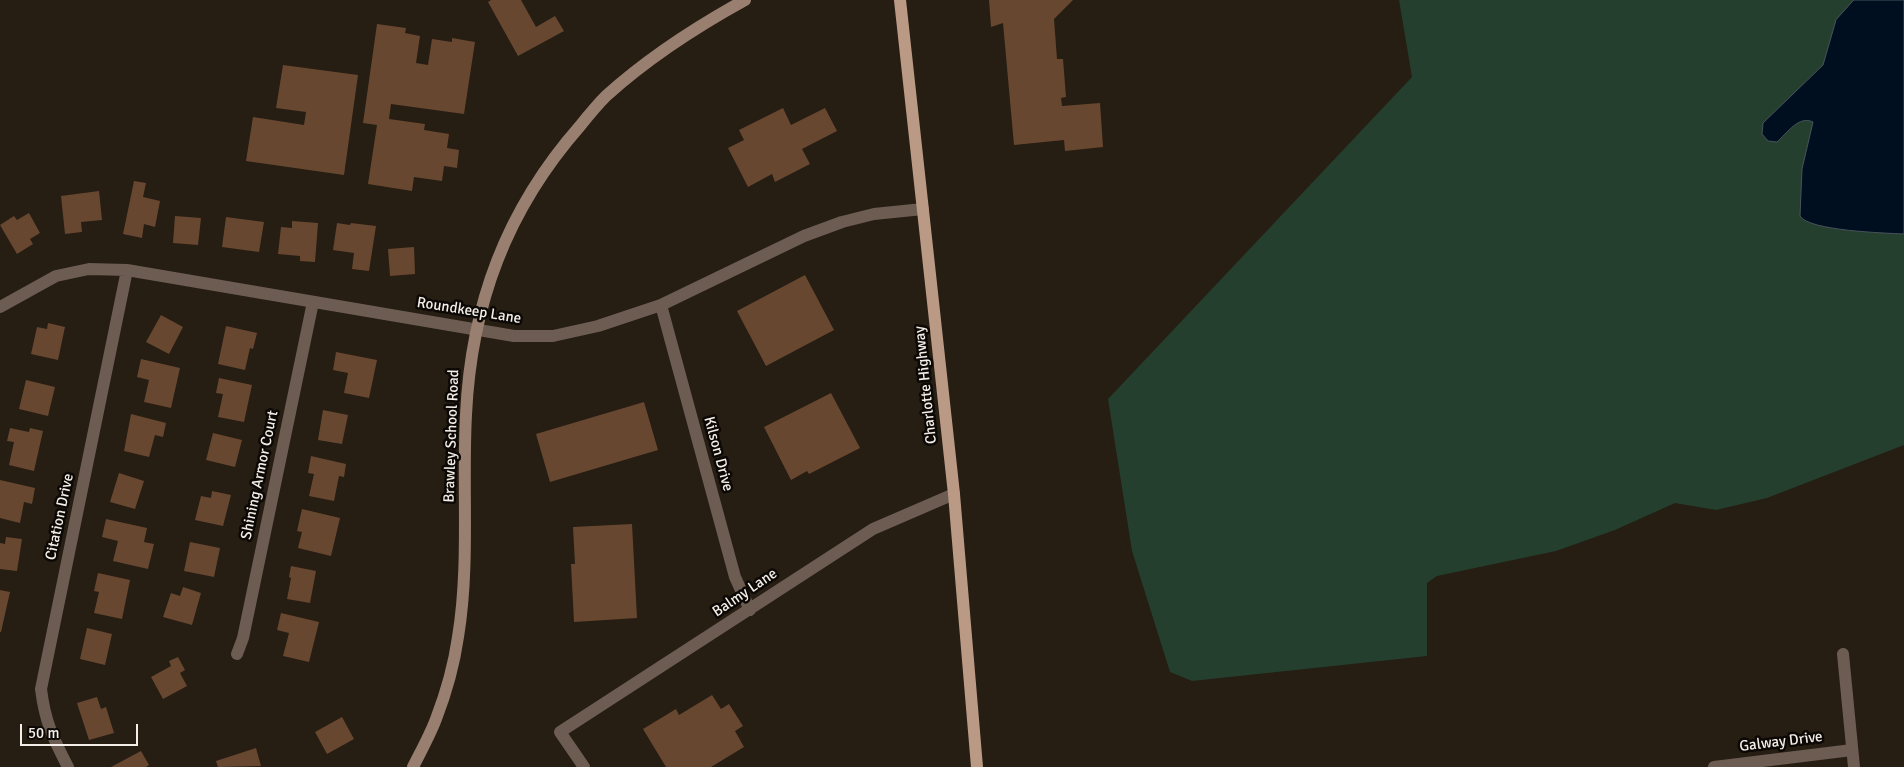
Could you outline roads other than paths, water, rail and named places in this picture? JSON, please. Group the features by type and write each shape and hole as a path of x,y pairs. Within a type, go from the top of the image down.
{"main road":[{"name":"Brawley School Road","path":"413,767 436,721 458,638 463,597 466,414 471,363 477,330 499,253 519,211 564,144 605,97 653,58 713,18 745,0"},
{"name":"Charlotte Highway","path":"900,0 954,494 977,767"}],"street":[{"name":"Roundkeep Lane","path":"0,307 56,276 89,269 127,270 514,336 553,336 598,326 662,304 804,236 842,222 874,214 923,209"},
{"name":"Citation Drive","path":"68,767 44,714 41,689 127,270"},
{"name":"Shining Armor Court","path":"237,654 243,638 313,302"},
{"name":"Kilson Drive","path":"662,304 734,577 750,610"},
{"name":"Balmy Lane","path":"584,767 560,732 874,529 954,494"},
{"path":"1843,654 1854,767"},
{"name":"Galway Drive","path":"1714,767 1747,765 1852,750"}],"water":[{"path":"1854,0 1904,0 1904,234 1832,228 1806,221 1800,216 1802,169 1813,122 1808,120 1798,123 1777,142 1768,141 1762,134 1763,123 1823,65 1836,20"}]}
